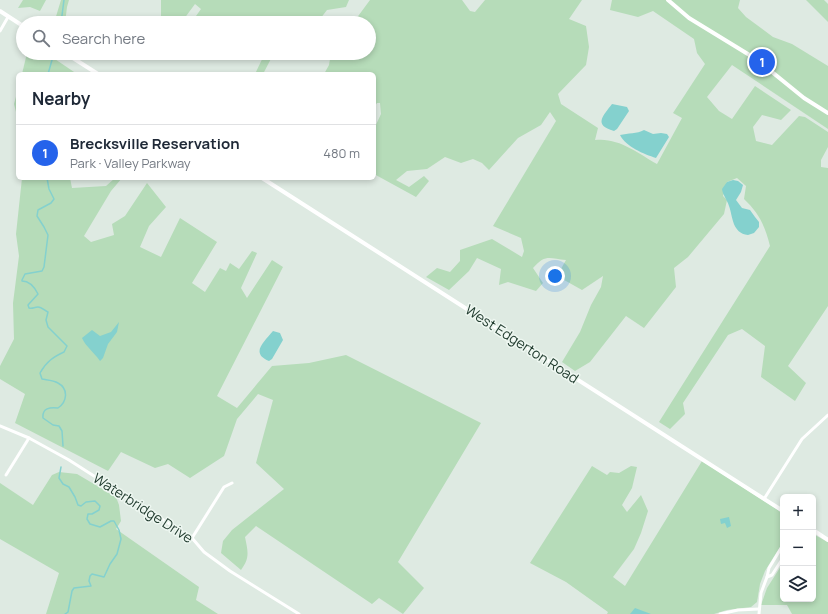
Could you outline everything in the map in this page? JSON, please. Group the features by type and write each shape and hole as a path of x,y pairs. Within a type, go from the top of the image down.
{"street":[{"path":"668,0 689,18 756,59 804,98 828,113"},
{"path":"0,11 16,22"},
{"path":"0,31 8,17"},
{"path":"76,60 95,72"},
{"name":"West Edgerton Road","path":"265,180 780,509"},
{"path":"764,499 802,439 828,415"},
{"name":"Waterbridge Drive","path":"0,426 29,438 75,464 192,538 204,552 230,571 299,614"},
{"path":"6,475 29,438"},
{"path":"192,538 224,487 232,483"},
{"path":"816,532 828,540"},
{"path":"759,614 761,594 769,568 780,550"},
{"path":"767,577 772,575 780,563"},
{"path":"720,614 738,610 759,609"}],"green space":[{"path":"23,0 46,0 40,11 30,7 18,8"},
{"path":"61,0 69,0 66,16 56,16"},
{"path":"161,0 349,0 346,7 327,10 322,16 196,16 201,9 195,4 186,16 161,16"},
{"path":"370,0 462,0 470,11 475,12 485,0 582,0 569,19 586,26 589,47 586,65 558,94 561,104 598,128 595,140 620,143 657,164 682,118 673,113 705,64 697,53 694,39 653,11 638,17 610,10 612,0 740,0 738,8 746,17 773,37 792,44 828,66 828,129 732,65 707,97 719,111 732,119 755,86 791,110 781,120 762,115 753,127 756,141 772,145 799,116 805,117 828,132 828,147 821,160 821,167 828,168 828,306 788,366 806,383 795,401 761,377 765,346 742,329 728,335 683,403 685,414 670,429 659,422 770,246 761,220 754,209 744,199 746,186 737,178 727,182 723,196 727,200 724,214 688,257 674,268 676,287 644,328 626,316 590,362 575,371 562,362 580,332 591,305 601,287 603,276 582,290 557,276 566,260 548,258 541,261 533,268 543,283 536,291 508,282 499,285 501,269 477,258 469,271 449,290 426,277 437,268 450,272 460,261 460,250 492,239 522,257 524,251 521,238 493,226 556,121 550,112 541,125 518,138 489,170 482,163 473,159 461,163 445,157 427,169 407,171 396,180 409,187 424,176 429,181 416,197 376,175 376,125 381,114 380,103 376,104 376,72 325,72 330,60 376,60 376,16 358,16"},
{"path":"806,0 824,0 828,4 828,22"},
{"path":"25,60 56,60 74,72 22,72"},
{"path":"262,60 270,60 264,72 256,72"},
{"path":"16,96 16,112 14,104"},
{"path":"22,180 70,180 72,188 106,186 113,180 120,180 111,191 84,236 91,242 114,235 112,224 125,216 147,183 166,207 149,226 140,247 161,257 180,218 217,242 192,283 205,292 220,268 226,271 230,263 239,269 252,251 257,253 241,288 247,298 272,260 283,267 217,396 237,408 272,366 309,363 346,355 481,423 398,562 424,588 403,614 379,598 372,604 256,526 245,537 248,555 241,570 221,553 223,541 232,530 284,489 256,463 273,400 258,394 237,419 224,456 190,478 168,464 155,468 121,452 108,471 15,423 25,394 0,379 0,366 14,339 13,303 19,256 16,234"},
{"path":"702,461 780,512 780,547 765,571 760,584 757,602 751,607 727,610 714,614 607,614 608,612 566,582 530,563 592,466 607,475 610,472 619,473 631,466 637,467 632,488 622,505 627,512 641,495 648,511 634,549 613,577 625,586"},
{"path":"59,472 77,474 116,497 119,505 121,521 116,529 199,587 196,600 218,614 46,614 59,573 0,539 0,483 33,505 52,475"},
{"path":"816,536 828,542 828,614 792,614 787,605 761,605 767,588 780,568 780,602 816,602"}],"water":[{"path":"612,104 627,107 629,111 614,131 608,129 602,123 603,116"},
{"path":"644,130 653,134 667,134 669,137 656,158 641,152 626,143 620,135"},
{"path":"733,180 738,181 743,185 736,200 742,208 750,210 759,222 759,227 754,233 748,235 743,234 736,228 722,189 727,182"},
{"path":"119,322 117,332 108,344 103,358 100,361 82,338 92,330 100,336 111,332"},
{"path":"273,331 280,333 283,340 272,359 269,361 263,358 260,354 260,347"},
{"path":"729,517 731,526 727,528 725,523 721,524 720,519"},
{"path":"635,608 651,614 630,614"}],"waterway":[{"path":"62,16 64,0"},
{"path":"49,72 52,60"},
{"path":"47,180 49,189 54,199 51,203 38,210 37,216 48,235 44,267 42,271 25,274 22,281 25,281 34,287 38,294 28,305 29,308 39,307 48,312 46,320 48,327 67,346 64,352 50,360 40,373 42,379 58,383 62,386 65,392 66,396 61,405 58,408 45,410 43,415 43,418 53,425 59,426 62,431 63,446"},
{"path":"61,467 59,478 63,484 69,487 78,505 81,506 86,502 95,501 100,506 99,510 92,514 88,514 87,519 90,524 100,527 114,521 119,530 121,539 117,554 104,577 92,574 89,581 91,586 74,588 72,591 68,612 65,614"}],"place":[{"name":"Brecksville Reservation","path":"762,62"}]}
